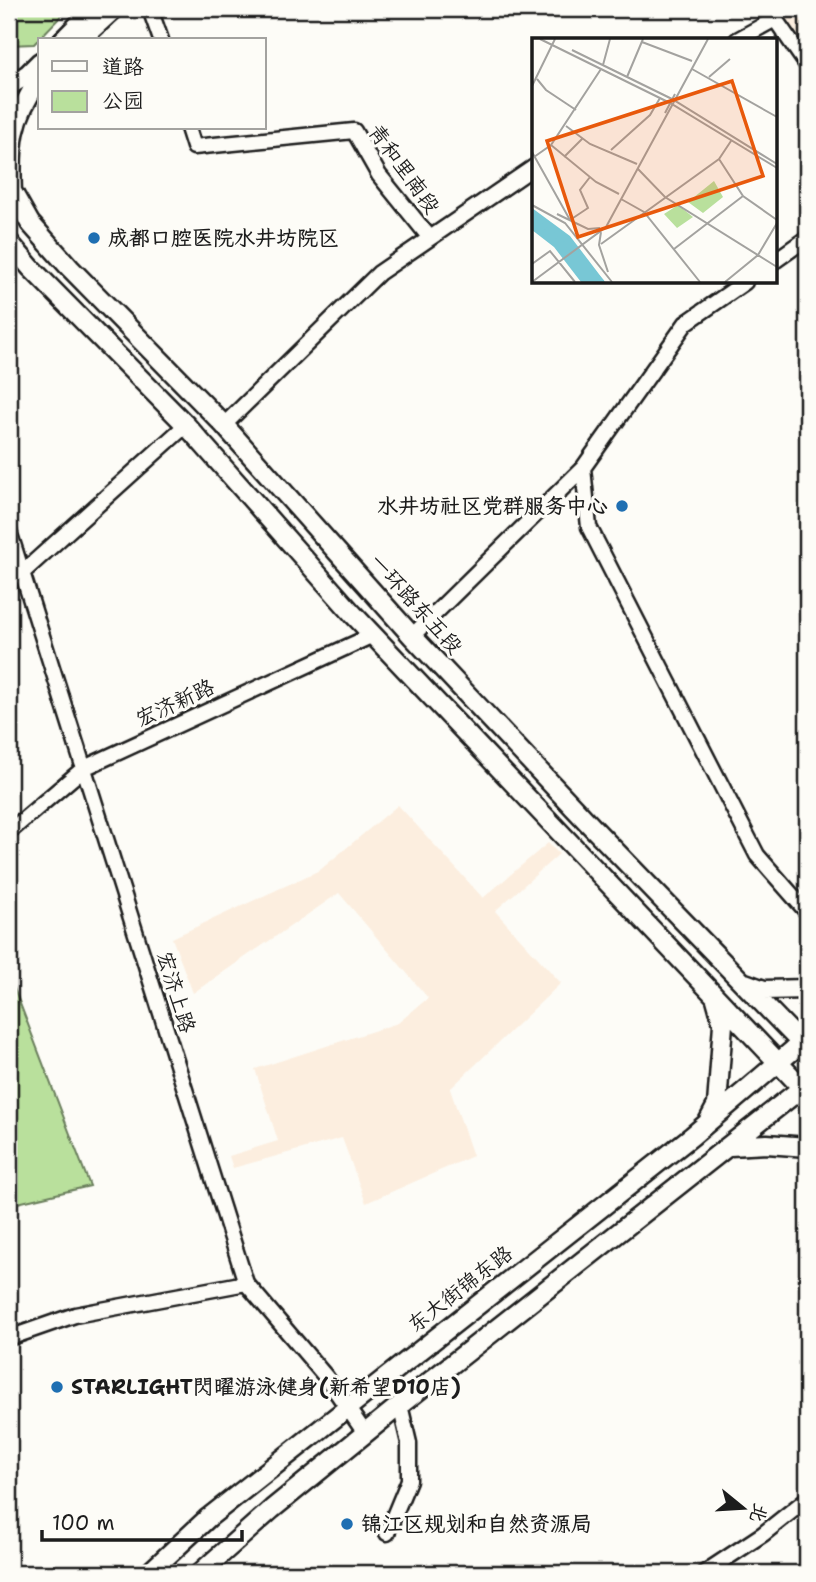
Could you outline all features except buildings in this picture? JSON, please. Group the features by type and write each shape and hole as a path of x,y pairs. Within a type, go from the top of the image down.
{"main road":[{"path":"65,38 94,9"},
{"path":"82,38 114,9"},
{"path":"9,86 38,64"},
{"path":"10,190 10,155 15,125 38,82"},
{"name":"一环路东五段","path":"10,190 30,223 48,244 224,425 412,636 743,982 806,1044"},
{"path":"11,249 186,425 373,635 779,1064 806,1088 365,1433 272,1509 200,1573"},
{"path":"743,982 764,990 807,989"},
{"path":"707,1123 716,1105 723,1024 715,996"},
{"name":"东大街锦东路","path":"149,1573 208,1518 347,1406 806,1044"},
{"path":"730,1146 767,1144 807,1147"}],"street":[{"path":"150,9 160,38"},
{"path":"740,38 773,14 807,65"},
{"name":"青和里南段","path":"189,130 194,147 354,131 379,175 430,238"},
{"name":"青和里南段","path":"224,425 379,273 532,168"},
{"path":"778,259 807,238"},
{"path":"412,636 583,468 686,323 742,284"},
{"path":"15,575 186,425"},
{"path":"583,468 589,527 757,855 807,912"},
{"name":"宏济上路","path":"9,531 15,575 84,768 246,1283 326,1377 365,1433"},
{"name":"宏济新路","path":"9,832 84,768 373,635"},
{"path":"9,1338 75,1315 246,1283"},
{"path":"387,1533 409,1480 409,1443 400,1405"},
{"path":"704,1573 763,1534 807,1499"}],"shaded area":[{"path":"779,9 807,9 807,51 780,13"},
{"path":"398,805 483,898 548,843 559,854 495,911 561,983 450,1089 473,1156 366,1203 342,1138 233,1168 229,1156 278,1141 255,1069 398,1023 428,998 339,893 193,993 172,938 320,870"}],"green space":[{"path":"25,9 68,9 34,44 9,45 9,14"},
{"path":"9,975 90,1186 9,1205"}],"place":[{"name":"成都口腔医院水井坊院区","path":"94,238"},
{"name":"水井坊社区党群服务中心","path":"622,506"},
{"name":"STARLIGHT閃曜游泳健身(新希望D10店)","path":"57,1387"},
{"name":"锦江区规划和自然资源局","path":"347,1524"}]}
